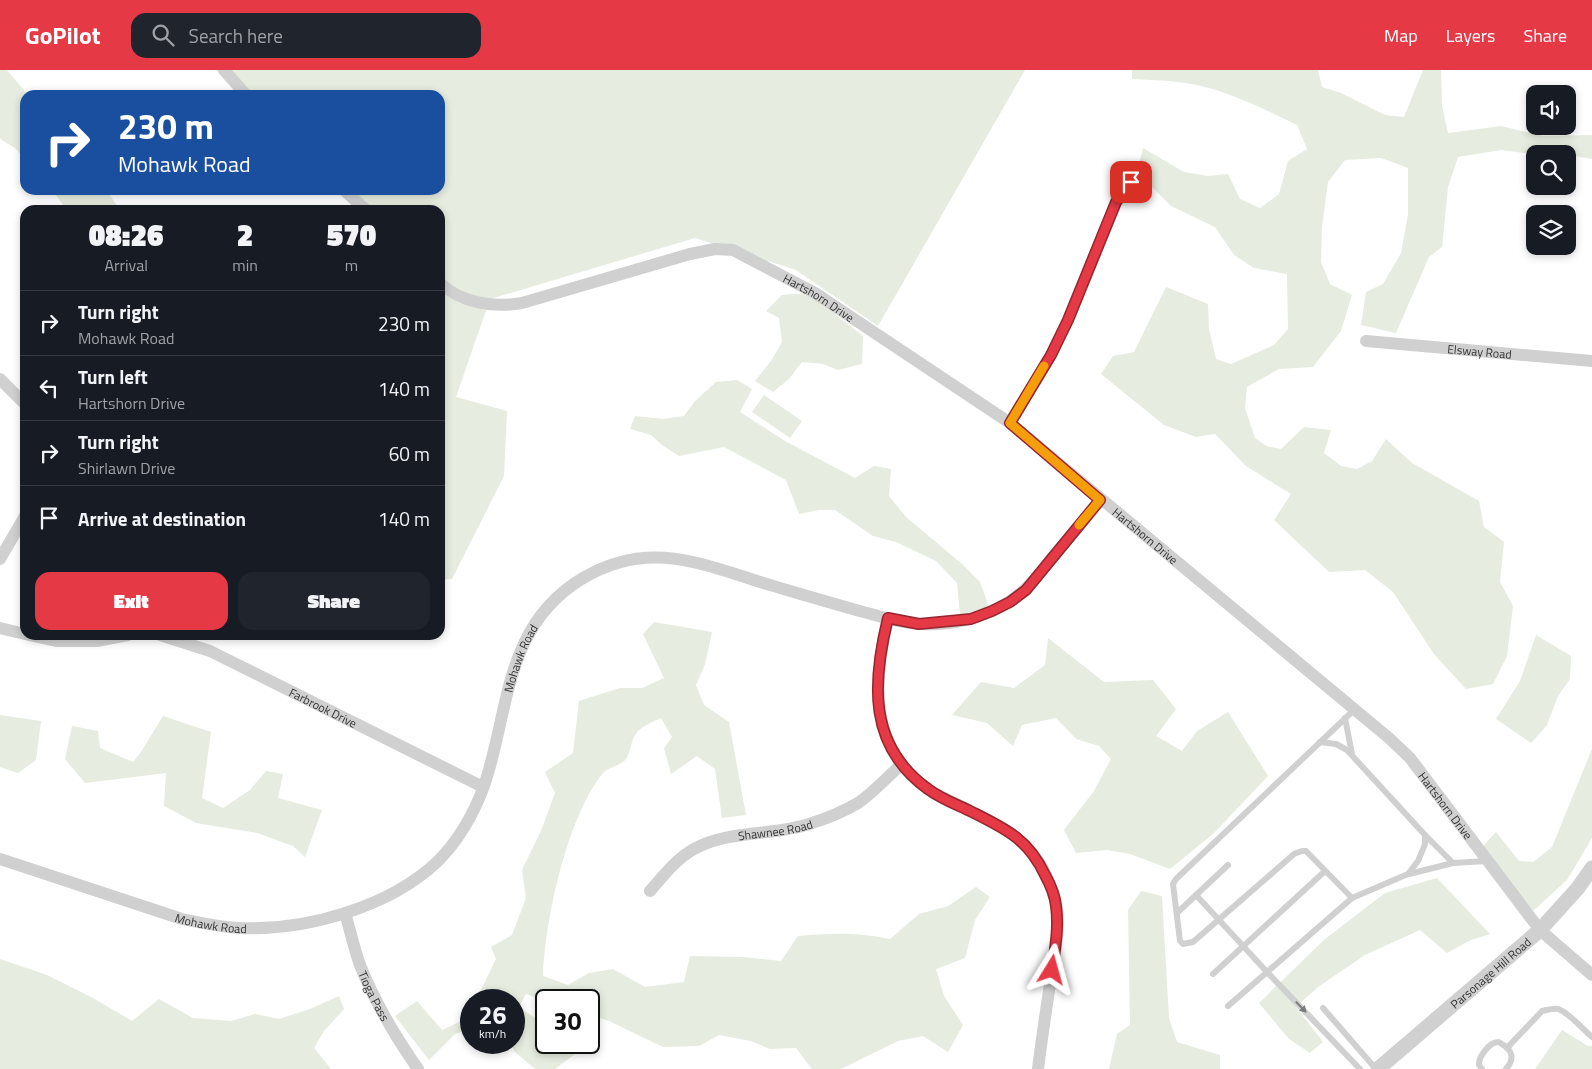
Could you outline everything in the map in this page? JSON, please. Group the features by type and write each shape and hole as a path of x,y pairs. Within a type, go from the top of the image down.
{"street":[{"path":"224,70 242,90"},
{"path":"1010,423 1051,355 1068,320 1116,202 1131,182"},
{"path":"350,195 360,205"},
{"name":"Hartshorn Drive","path":"445,286 462,298 482,304 512,305 690,254 715,249 733,250 815,293 1010,423 1350,714 1410,758 1540,930 1592,975"},
{"name":"Elsway Road","path":"1366,341 1592,361"},
{"path":"0,379 20,399"},
{"name":"Mohawk Road","path":"0,859 182,919 211,925 240,928 270,928 299,925 345,913 383,898 408,883 437,862 452,844 465,826 483,787 491,763 505,697 528,634 546,608 558,597 576,583 597,571 626,561 642,558 689,560 792,592 888,618 919,624 971,619 1010,602 1026,590 1100,500"},
{"path":"0,559 20,525"},
{"path":"888,618 879,663 878,711 887,740 901,765 930,790 1003,828 1026,844 1038,860 1050,885 1056,905 1057,931 1038,1069"},
{"path":"0,628 20,633"},
{"path":"52,640 102,640"},
{"name":"Farbrook Drive","path":"176,640 210,651 483,787"},
{"name":"Shawnee Road","path":"650,891 675,863 694,849 713,841 750,834 781,831 837,814 859,802 901,765"},
{"name":"Parsonage Hill Road","path":"1377,1069 1540,930 1578,888 1592,868"},
{"name":"Tioga Pass","path":"345,913 360,964 377,1003 398,1040 418,1069"}],"lane":[{"path":"1350,714 1176,879 1173,884 1173,892 1180,941 1183,944 1193,942 1298,852 1306,851 1352,898"},
{"path":"1350,714 1352,756"},
{"path":"1320,742 1341,746 1352,756 1453,863"},
{"path":"1408,874 1418,861 1425,844 1425,835"},
{"path":"1228,1006 1352,898 1408,874 1453,863 1487,861"},
{"path":"1177,913 1228,865"},
{"path":"1213,974 1325,871"},
{"path":"1196,895 1360,1069"},
{"path":"1322,1008 1377,1069"},
{"path":"1507,1048 1542,1011 1558,1009 1592,1037"},
{"path":"1482,1069 1478,1065 1478,1061 1492,1045 1500,1042 1507,1048 1512,1057 1506,1069"}],"shaded area":[{"path":"0,70 7,70 24,90 20,90 20,154 15,148 0,139"},
{"path":"216,70 1025,70 878,326 796,270 695,238 490,299 456,397 507,411 504,476 452,579 445,580 445,205 366,205 356,195 445,195 445,90 238,90"},
{"path":"1132,70 1318,70 1322,87 1341,93 1385,115 1404,117 1423,70 1441,70 1442,106 1448,133 1501,126 1526,132 1526,135 1592,135 1592,159 1576,156 1576,145 1526,145 1526,153 1501,150 1458,157 1448,187 1442,247 1429,257 1396,333 1361,325 1366,292 1383,284 1401,253 1408,215 1408,168 1381,158 1345,160 1328,182 1322,227 1321,262 1330,284 1352,295 1341,331 1313,367 1279,369 1247,387 1245,408 1255,438 1266,446 1281,449 1304,427 1331,430 1324,453 1341,466 1357,469 1372,461 1386,439 1412,463 1479,501 1484,527 1504,542 1500,582 1513,606 1507,656 1493,684 1466,689 1434,654 1393,592 1365,570 1329,572 1274,520 1291,494 1246,466 1215,434 1196,437 1164,425 1101,374 1113,356 1134,352 1166,287 1208,304 1209,329 1216,359 1231,364 1274,345 1288,329 1287,274 1254,268 1234,255 1215,227 1171,206 1137,172 1143,148 1184,172 1208,176 1228,174 1240,199 1260,208 1279,194 1288,161 1307,149 1297,125 1224,93 1193,84 1132,79"},
{"path":"56,195 110,195 116,205 63,205"},
{"path":"808,293 863,336 862,364 838,370 823,364 802,362 789,379 773,392 755,381 771,361 782,342 779,318 766,311 782,295"},
{"path":"737,380 752,389 740,412 785,441 855,478 874,466 891,469 889,496 906,517 962,564 980,582 989,607 960,615 957,583 936,561 896,542 873,536 835,510 819,510 799,514 786,480 724,447 679,456 651,435 630,429 635,416 663,419 684,416 695,401 716,382"},
{"path":"764,395 802,421 790,438 752,412"},
{"path":"654,622 712,632 705,664 696,685 704,705 729,722 746,815 722,818 715,769 697,756 671,774 664,748 672,737 661,718 640,729 634,737 626,759 603,773 590,792 579,815 560,870 553,899 543,976 568,985 589,973 613,969 645,987 684,982 690,956 741,957 781,961 798,936 844,934 890,939 919,914 948,906 976,887 990,897 975,920 965,958 936,969 944,996 963,1025 948,1052 923,1036 898,1041 841,1069 812,1069 796,1048 770,1049 751,1041 719,1035 699,1046 663,1047 600,1018 600,989 535,989 535,997 526,994 525,996 525,989 481,989 496,959 491,947 512,935 526,898 522,870 541,831 555,793 545,772 573,753 579,701 620,688 642,688 664,678 643,634"},
{"path":"1536,635 1571,656 1570,679 1558,696 1547,725 1531,743 1496,719 1520,681"},
{"path":"1048,638 1104,682 1153,680 1176,709 1156,736 1182,751 1197,731 1228,712 1268,776 1214,833 1170,869 1130,854 1107,850 1076,853 1064,830 1094,791 1111,759 1099,746 1076,739 1056,718 1022,725 1013,746 987,723 952,715 981,682 1014,688 1045,665"},
{"path":"0,715 41,721 36,760 18,773 0,767"},
{"path":"163,716 211,732 202,798 223,808 250,790 266,771 283,774 278,798 322,810 305,857 293,846 257,833 196,823 164,806 166,773 85,783 65,759 72,726 98,731 100,748 133,762"},
{"path":"1592,749 1592,838 1567,880 1533,911 1482,847 1496,832 1519,861 1533,862 1552,847"},
{"path":"1437,878 1490,934 1471,940 1447,953 1420,930 1365,955 1318,987 1296,1007 1323,1042 1310,1053 1289,1039 1259,1003 1325,939 1385,893"},
{"path":"1141,891 1162,896 1169,1018 1177,1042 1220,1055 1220,1069 1109,1069 1117,1034 1130,1025 1128,910"},
{"path":"0,959 47,975 93,998 132,1021 159,999 193,1018 231,1021 255,1014 279,1019 310,1009 339,996 344,1009 324,1031 314,1048 331,1069 0,1069"},
{"path":"417,1001 442,1030 460,1022 460,1032 455,1034 429,1060 395,1016"},
{"path":"525,1011 535,1018 535,1054 575,1054 555,1069 535,1069 517,1054 525,1054"},
{"path":"1562,1030 1588,1046 1592,1046 1592,1069 1535,1069"}],"slow traffic":[{"path":"1044,366 1010,423 1100,500 1079,525"}],"route":[{"path":"1052,970 1057,931 1056,905 1050,885 1038,860 1026,844 1003,828 930,790 901,765 887,740 878,711 879,663 888,618 919,624 971,619 1010,602 1026,590 1100,500 1010,423 1051,355 1068,320 1116,202 1131,182"}]}
